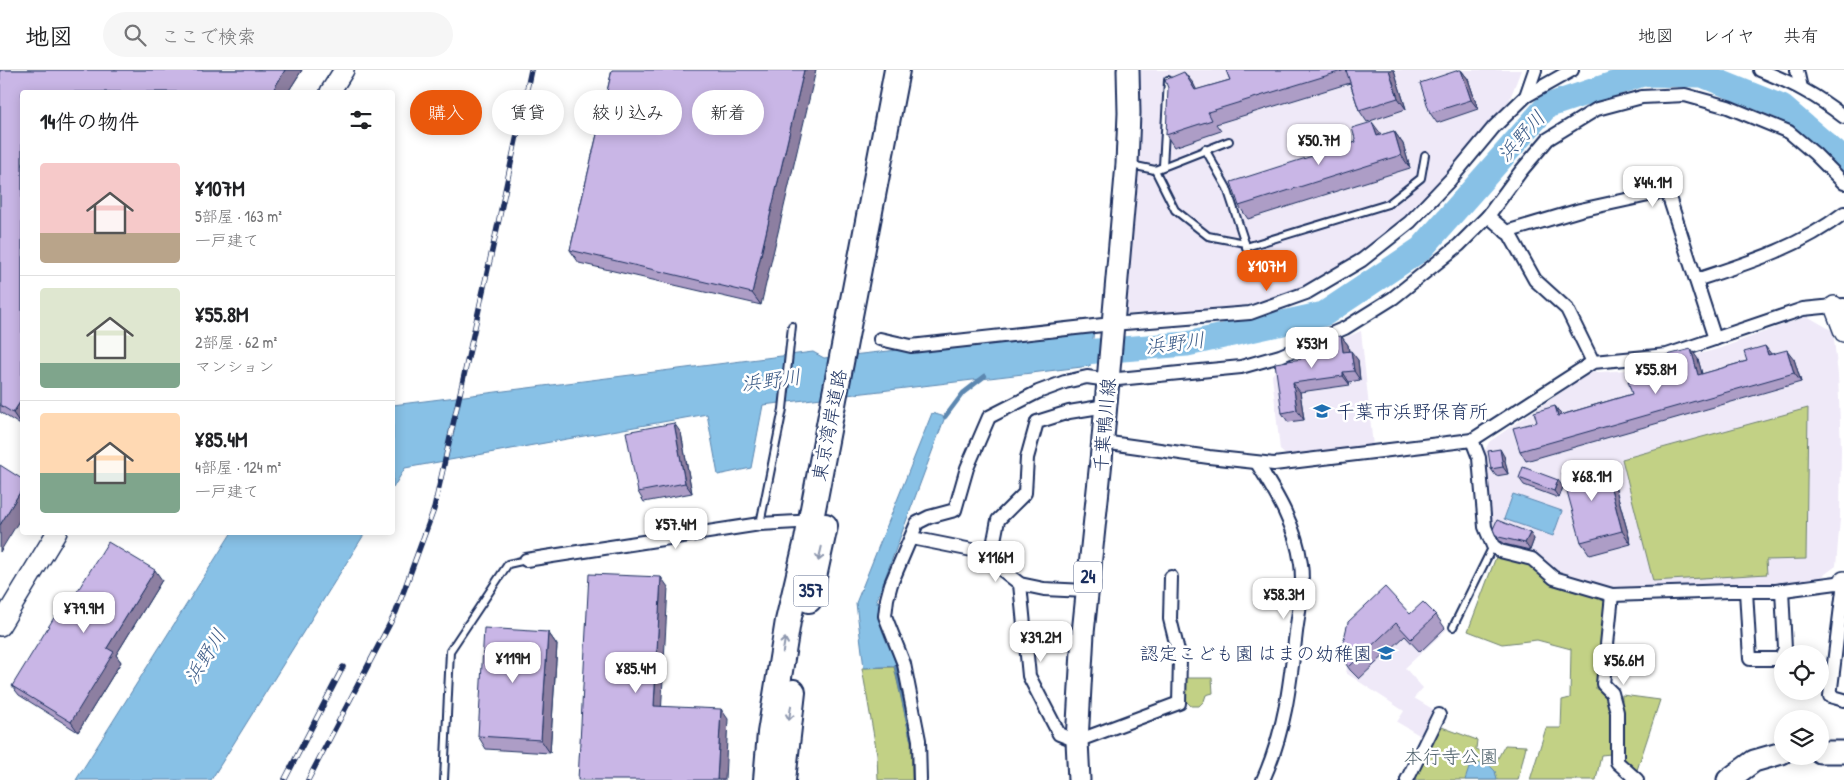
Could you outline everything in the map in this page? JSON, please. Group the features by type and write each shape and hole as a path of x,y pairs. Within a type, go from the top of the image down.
{"highway":[{"name":"東京湾岸道路","path":"783,780 792,696 805,619 818,521 850,350 897,70"},
{"name":"東京湾岸道路","path":"850,350 913,70"},
{"name":"東京湾岸道路","path":"766,780 770,733 788,621 818,521"}],"main road":[{"name":"千葉鴨川線","path":"1079,780 1077,741 1086,590 1103,442 1127,164 1128,70"},
{"path":"1829,752 1844,752"},
{"path":"1728,780 1754,761 1774,755"}],"street":[{"path":"331,90 344,70"},
{"path":"1526,96 1535,70"},
{"path":"880,339 911,346 1112,324 1250,313 1306,293 1362,260 1410,222 1450,180 1494,127 1526,96 1572,70"},
{"path":"1760,70 1801,88 1822,100 1844,117"},
{"path":"1797,70 1801,88"},
{"path":"920,780 920,740 904,664 885,616 887,599 891,584 917,523 929,517 955,510 967,468 988,417 1038,392 1065,382 1086,377 1108,378 1241,367 1280,356 1345,328 1393,298 1459,245 1488,216 1521,171 1548,139 1597,109 1642,97 1685,95 1728,107 1789,132 1815,154 1844,183"},
{"path":"1506,232 1580,210 1667,191 1715,339"},
{"path":"1696,280 1761,258 1801,241 1844,212"},
{"path":"1488,216 1510,234 1535,280 1567,309 1593,362"},
{"path":"1103,442 1274,464 1472,440 1593,362 1666,355 1803,309 1839,305 1844,332"},
{"path":"990,561 998,520 1025,493 1027,458 1037,422 1068,412 1106,406"},
{"path":"1472,440 1478,458 1485,527 1493,546 1500,551 1532,559 1554,578 1612,595 1782,590 1844,581 1830,696 1844,700"},
{"path":"1257,463 1281,500 1294,534 1301,564 1302,586 1287,708 1274,756 1263,780"},
{"path":"526,560 760,524 818,521"},
{"path":"0,626 55,535"},
{"path":"912,538 972,550 1020,584 1044,589 1086,590"},
{"path":"1020,584 1029,676 1059,734 1077,741 1179,703 1180,659 1170,619 1171,577"},
{"path":"1746,591 1750,659 1780,659 1785,649 1782,590"},
{"path":"1612,595 1602,684 1612,692 1617,712 1616,762 1637,780"},
{"path":"1407,780 1439,715"}],"lane":[{"path":"1163,166 1168,80"},
{"path":"1127,164 1155,170 1229,141"},
{"path":"1205,149 1227,188 1253,270 1290,262"},
{"path":"1155,170 1175,210 1208,236 1245,244 1388,204 1421,178 1425,155"},
{"path":"760,524 783,409 792,326"},
{"path":"1453,627 1493,546"},
{"path":"444,780 450,651 508,564 526,560"}],"shaded area":[{"path":"1138,70 1521,70 1509,101 1421,205 1352,263 1285,295 1228,310 1123,314"},
{"path":"1807,316 1833,331 1838,375 1841,448 1840,519 1836,566 1813,583 1611,590 1556,574 1501,549 1492,534 1483,455 1489,442 1589,373 1639,369 1685,358 1721,348"},
{"name":"千葉市浜野保育所","path":"1361,331 1373,446 1287,456 1280,450 1272,375 1280,365"},
{"name":"認定こども園 はまの幼稚園","path":"1429,611 1447,629 1405,668 1423,688 1414,698 1436,711 1421,736 1397,722 1404,711 1346,673 1352,637 1418,621"}],"green space":[{"path":"1808,408 1806,559 1766,560 1767,574 1653,581 1622,459"},
{"path":"1496,557 1527,563 1555,585 1601,597 1606,603 1596,689 1608,692 1614,711 1611,754 1601,755 1596,780 1530,780 1546,728 1561,728 1562,700 1570,698 1571,649 1537,640 1502,644 1468,631"},
{"path":"894,667 911,742 912,780 878,780 877,754 862,668"},
{"path":"1185,678 1212,678 1213,693 1206,695 1204,701 1199,706 1191,706 1185,700"},
{"path":"1622,695 1660,700 1637,770 1620,756"},
{"name":"本行寺公園","path":"1439,726 1477,740 1476,749 1498,758 1505,745 1526,746 1518,780 1412,780"}],"water":[{"path":"1094,329 1090,366 763,405 751,468 718,475 707,414 405,468 395,485 395,405 813,352 824,358"},
{"path":"932,413 945,417 876,602 880,602 879,618 881,626 897,666 864,668 856,603"},
{"path":"1513,494 1562,511 1553,536 1504,519"},
{"path":"230,535 364,535 211,780 76,780"},
{"path":"1485,761 1495,771 1497,780 1465,780 1469,768"}],"building":[{"path":"0,70 285,70 273,90 20,90 20,402 13,413 0,405"},
{"path":"612,70 804,70 752,293 570,250 597,135 682,135 682,90 607,90"},
{"path":"1226,70 1345,70 1208,112 1212,120 1166,135 1168,88 1165,80 1184,72 1195,90 1230,80"},
{"path":"1346,70 1389,70 1398,98 1359,110"},
{"path":"1461,70 1471,100 1430,113 1420,83"},
{"path":"1372,122 1377,136 1394,131 1401,155 1239,206 1231,182 1356,142 1352,128"},
{"path":"1341,336 1343,352 1351,351 1354,371 1343,372 1343,376 1293,383 1297,410 1282,413 1275,363 1301,359 1300,350 1321,347 1320,339"},
{"path":"1765,346 1768,355 1787,350 1794,373 1520,451 1513,428 1537,422 1534,412 1555,406 1558,416 1632,394 1628,381 1663,371 1659,357 1691,349 1698,375 1747,361 1744,352"},
{"path":"674,423 685,483 638,492 626,432"},
{"path":"1500,449 1503,467 1491,469 1488,451"},
{"path":"1604,462 1622,531 1581,542 1562,473"},
{"path":"0,465 20,478 20,492 0,525"},
{"path":"1523,467 1558,480 1554,491 1519,478"},
{"path":"1497,520 1530,533 1525,543 1499,537 1495,534 1493,529"},
{"path":"108,542 155,570 107,648 114,652 71,722 12,686 55,616 60,619"},
{"path":"589,574 661,577 654,706 721,709 717,780 578,780"},
{"path":"1385,587 1410,614 1423,602 1436,615 1411,639 1396,623 1350,666 1341,657 1347,652 1342,647 1348,622"},
{"path":"484,628 548,632 541,740 478,736"}],"waterway":[{"name":"浜野川","path":"1058,354 1187,344 1324,314 1421,249 1547,106 1643,74 1702,75 1782,107 1844,160"},
{"path":"945,417 963,393 985,376"},
{"path":"896,666 912,738"}],"railway":[{"path":"308,780 396,612 434,509 531,70"},
{"path":"285,779 343,667"}],"place":[{"name":"千葉市浜野保育所","path":"1322,411"},
{"name":"認定こども園 はまの幼稚園","path":"1386,653"}]}
